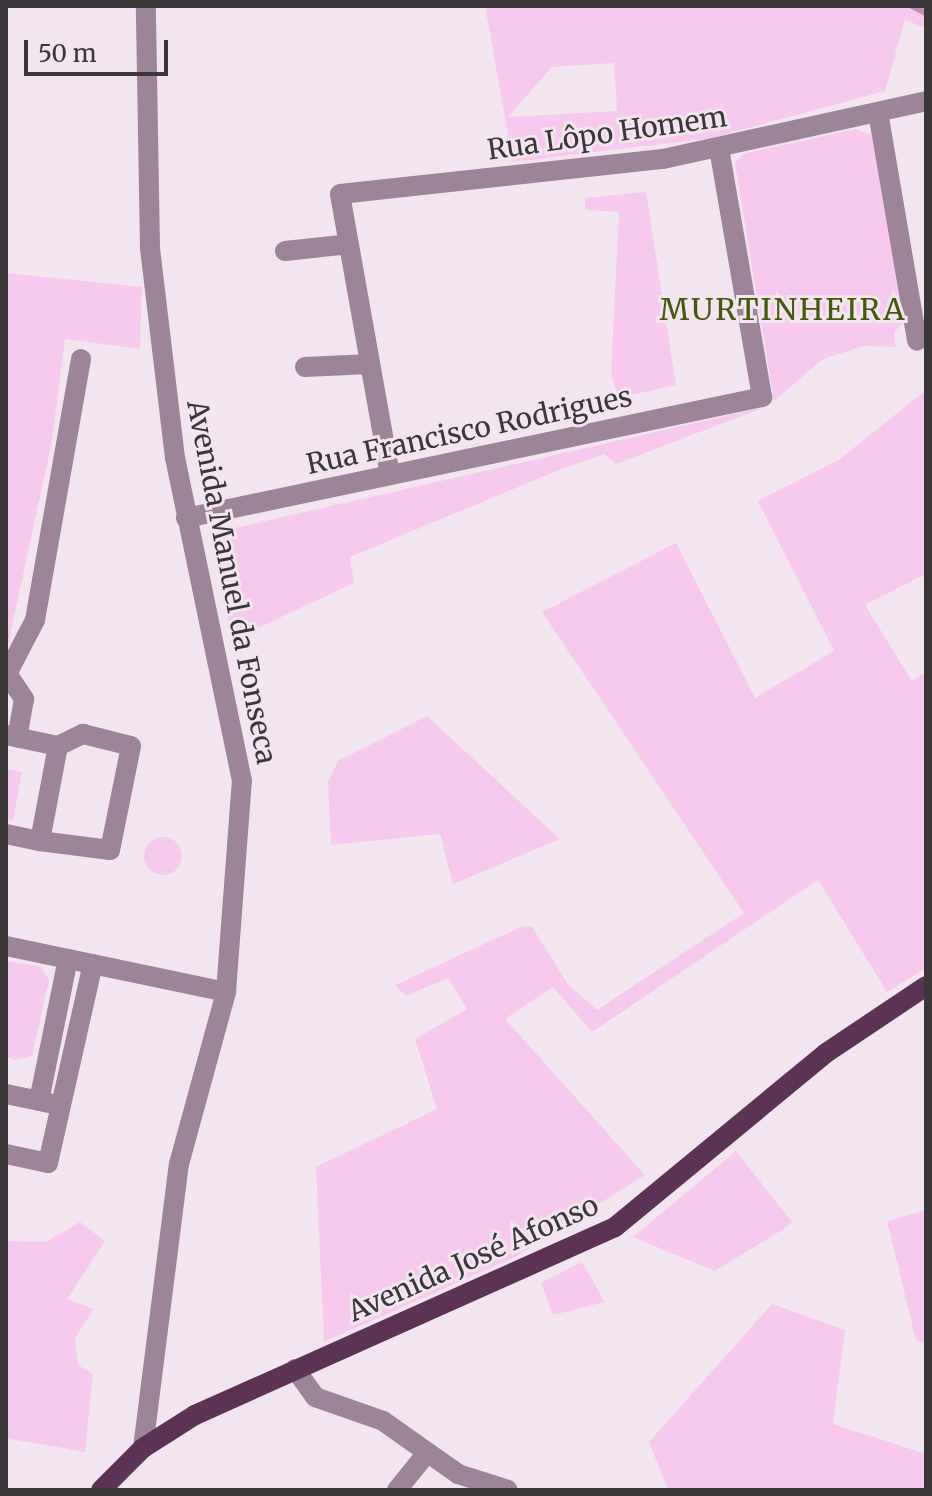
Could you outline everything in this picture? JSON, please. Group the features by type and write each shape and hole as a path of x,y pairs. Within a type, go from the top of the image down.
{"main road":[{"name":"Avenida José Afonso","path":"101,1490 143,1448 295,1369 615,1227 865,1022 926,986"}],"street":[{"name":"Avenida Manuel da Fonseca","path":"143,1448 179,1164 226,992 242,781 186,518 150,247 146,6"},
{"name":"Rua Lôpo Homem","path":"349,244 340,194 719,149 926,101"},
{"path":"878,112 917,341"},
{"name":"Rua Francisco Rodrigues","path":"186,518 762,397 719,149"},
{"path":"285,251 349,244 390,475"},
{"path":"6,834 110,850 133,751 83,734 58,746 12,736 24,699 7,676 35,620 81,359"},
{"path":"305,367 370,364"},
{"path":"40,841 58,746"},
{"path":"6,946 226,992"},
{"path":"39,1101 68,959"},
{"path":"6,1154 48,1163 93,964"},
{"path":"6,1094 60,1106"},
{"path":"295,1369 315,1397 383,1421 426,1454 508,1490"},
{"path":"397,1490 426,1454"}],"shaded area":[{"path":"485,6 926,6 926,28 905,20 885,91 711,138 513,162","holes":["614,63 617,111 508,117 552,67"]},
{"path":"856,129 873,136 906,321 894,332 896,347 864,346 823,359 774,401 735,163 743,154"},
{"path":"646,192 676,385 618,398 611,373 619,212 585,210 585,198"},
{"path":"6,273 142,287 140,349 65,339 52,441 6,654"},
{"path":"926,390 926,574 865,605 912,681 926,672 926,968 887,992 818,880 592,1032 553,987 505,1019 645,1175 515,1257 324,1342 316,1167 437,1109 415,1039 467,1009 448,978 406,996 395,985 523,926 532,927 568,984 597,1010 744,913 542,612 676,543 755,698 834,651 758,501 840,459"},
{"path":"765,407 616,464 604,454 559,470 350,557 354,583 232,640 215,550 226,530"},
{"path":"427,716 560,839 453,884 440,834 331,845 328,782 338,761"},
{"path":"6,769 22,772 13,821 6,820"},
{"path":"163,837 177,842 182,856 177,870 163,875 149,870 144,856 149,842"},
{"path":"6,961 41,967 49,980 32,1056 15,1060 6,1057"},
{"path":"736,1151 792,1222 715,1271 633,1237"},
{"path":"926,1210 926,1344 916,1340 887,1221"},
{"path":"80,1222 105,1241 67,1299 94,1309 75,1338 78,1365 93,1374 85,1452 6,1438 6,1241 45,1242"},
{"path":"582,1262 605,1302 553,1315 541,1283"},
{"path":"772,1304 845,1330 833,1424 926,1454 926,1490 668,1490 649,1442"}],"waterway":[{"path":"912,6 926,13"}],"district":[{"name":"MURTINHEIRA","path":"783,309"}]}
